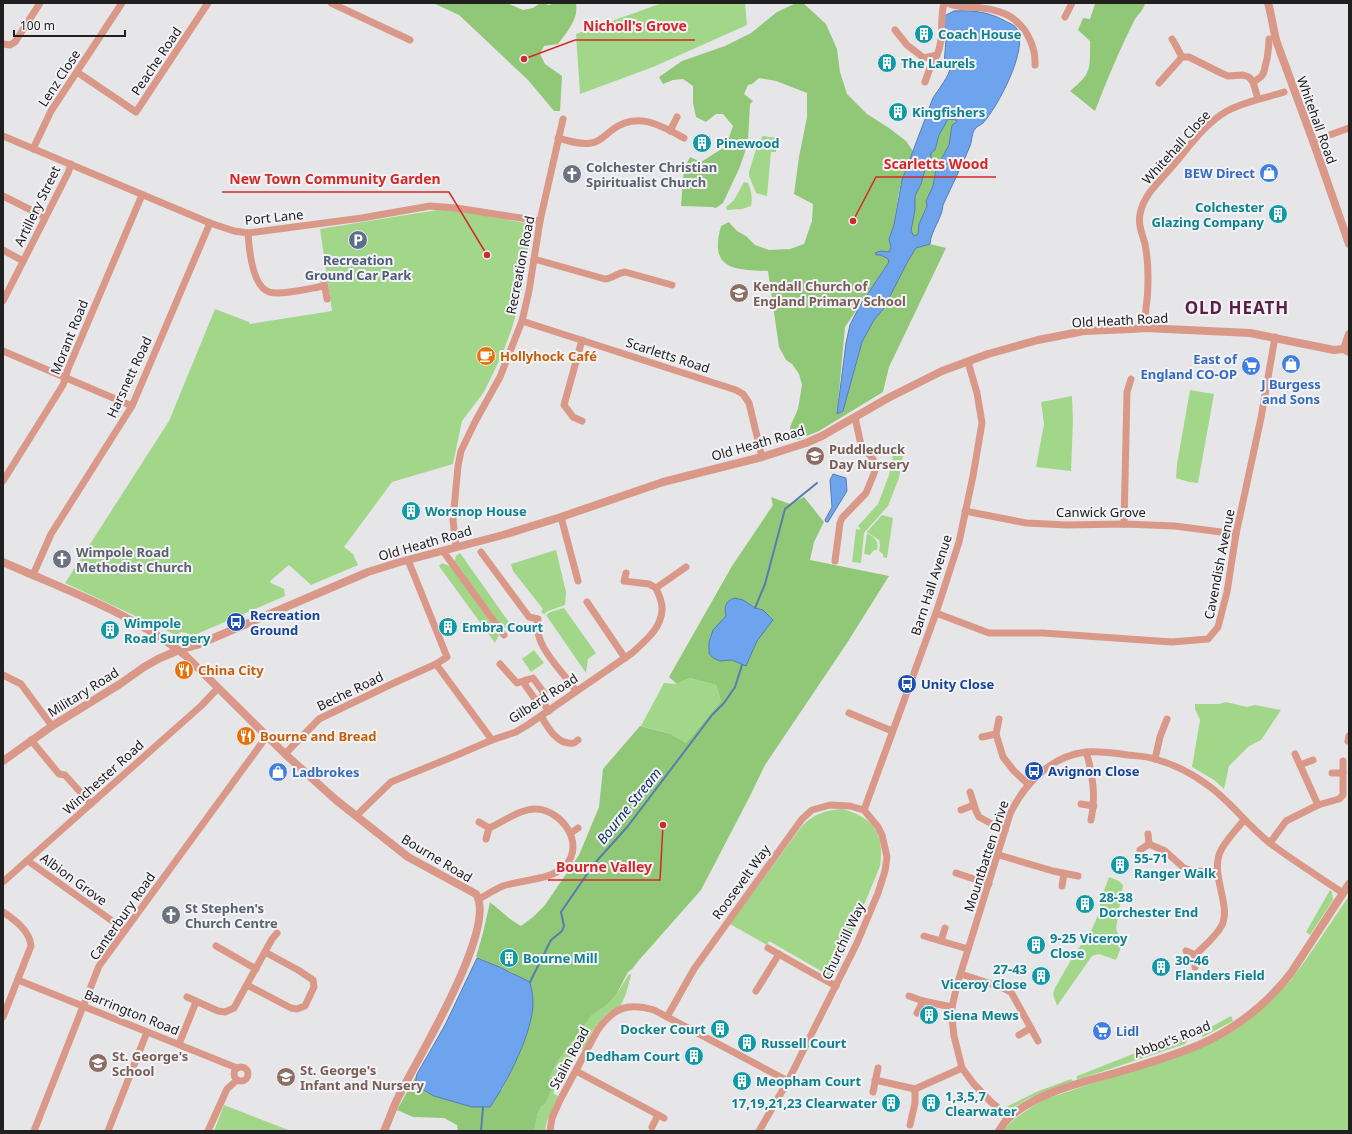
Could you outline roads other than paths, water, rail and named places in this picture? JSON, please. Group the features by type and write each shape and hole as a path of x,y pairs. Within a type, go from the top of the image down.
{"street":[{"path":"6,45 15,42 40,3"},
{"name":"Lenz Close","path":"33,149 51,111 122,3"},
{"name":"Peache Road","path":"77,72 136,112 208,3"},
{"path":"331,3 410,40"},
{"path":"925,82 941,45 941,14 944,3"},
{"path":"948,3 960,7 993,10 1016,20 1023,29 1034,49 1035,65"},
{"path":"1065,17 1072,3"},
{"name":"Whitehall Road","path":"1268,3 1273,20 1273,30 1349,244"},
{"path":"895,30 907,46 924,58 937,55"},
{"path":"1172,39 1182,56 1228,76 1243,75 1249,77 1253,82 1258,99"},
{"path":"1253,82 1261,78 1265,71 1266,59 1269,54 1269,40"},
{"path":"1159,83 1182,56"},
{"name":"Whitehall Close","path":"1145,328 1144,322 1148,274 1144,242 1141,232 1140,214 1150,192 1214,120 1228,111 1258,99 1284,92"},
{"path":"670,130 677,116"},
{"name":"Recreation Road","path":"456,547 454,520 458,466 461,451 500,377 522,321 529,291 540,221 563,119"},
{"path":"558,138 580,143 591,143 599,141 619,125 642,120 650,121 684,138"},
{"path":"1313,141 1349,128"},
{"name":"Port Lane","path":"3,136 210,223 234,231 248,233 362,218 430,206 456,208 540,221"},
{"name":"Artillery Street","path":"3,301 68,173 71,164"},
{"name":"Morant Road","path":"3,481 63,385 65,377 142,195"},
{"path":"3,196 45,217"},
{"name":"Harsnett Road","path":"33,575 51,534 132,406 210,223"},
{"path":"248,233 256,277 260,285 266,290 279,293 324,286"},
{"path":"3,250 23,261"},
{"path":"534,259 605,279 625,272 672,285"},
{"path":"323,276 327,299"},
{"name":"Scarletts Road","path":"522,321 736,390 743,394 749,403 762,457"},
{"name":"Old Heath Road","path":"179,650 194,646 368,572 561,517 663,482 762,457 806,443 822,436 888,398 942,371 988,354 1038,340 1084,331 1132,330 1145,328 1250,333 1334,350 1347,350"},
{"path":"1347,350 1349,334"},
{"name":"Cavendish Avenue","path":"936,613 989,633 1044,633 1172,642 1208,639 1218,627 1227,592 1236,534 1261,418 1275,337"},
{"path":"582,340 564,405 572,417 582,421"},
{"path":"3,351 132,406"},
{"name":"Barn Hall Avenue","path":"864,810 936,613 959,542 982,423 977,392 968,362"},
{"path":"1124,524 1127,392 1131,379"},
{"path":"835,561 842,518 866,493 875,471 873,459 861,445 855,416"},
{"name":"Canwick Grove","path":"965,511 1026,523 1175,526 1236,534"},
{"path":"561,517 578,582"},
{"path":"443,551 504,635"},
{"path":"481,552 529,617 538,619 538,635 541,644 576,691"},
{"name":"Beche Road","path":"285,754 319,719 447,658 408,560"},
{"name":"Bourne Road","path":"3,562 121,615 165,640 179,650 285,754 356,816 408,857 476,894 479,899 480,917 462,973 446,1009 400,1093 384,1131"},
{"path":"626,573 624,581 649,584 656,588 686,566"},
{"name":"Gilberd Road","path":"356,816 391,782 492,740 516,732 625,658 646,641 660,621 662,609 656,588"},
{"path":"588,602 625,658"},
{"name":"Military Road","path":"3,761 52,726 120,684 158,658 179,650"},
{"path":"436,664 492,740"},
{"path":"500,664 517,683 533,678 544,693 542,700 548,711"},
{"path":"3,675 21,684 52,726"},
{"path":"526,680 525,685 535,700 542,700"},
{"name":"Winchester Road","path":"3,882 202,705 218,688"},
{"path":"849,713 892,731"},
{"path":"541,716 553,735 564,743 574,743 578,740"},
{"path":"999,719 996,734 1003,758 1014,772 1028,784"},
{"path":"1155,759 1166,732 1167,719"},
{"path":"982,737 996,734"},
{"name":"Canterbury Road","path":"34,1131 99,966 267,736"},
{"path":"31,740 59,774 65,776 91,804"},
{"path":"1086,752 1089,762 1094,806 1091,820"},
{"name":"Mountbatten Drive","path":"1007,1119 1002,1111 973,1083 962,1068 954,1036 952,1007 1005,831 1017,800 1028,784 1048,767 1068,756 1086,752 1108,752 1155,759 1172,766 1208,785 1230,802 1244,820 1270,843 1343,894"},
{"path":"1295,754 1318,805"},
{"path":"1300,765 1313,760"},
{"path":"1270,843 1286,821 1318,805 1339,800 1343,795 1343,761"},
{"path":"1332,773 1343,773"},
{"path":"970,792 979,817 1005,831"},
{"path":"1081,804 1094,806"},
{"name":"Roosevelt Way","path":"667,1017 694,969 802,819 812,810 830,805 850,806 864,810"},
{"path":"961,810 974,805"},
{"path":"479,899 502,886 541,878 560,871 568,864 572,852 571,833 566,825 552,813 538,809 529,810 489,828"},
{"name":"Churchill Way","path":"788,1081 858,943 885,871 887,857 885,845 880,831 864,810"},
{"path":"1195,967 1195,955 1216,935 1222,925 1224,916 1224,904 1217,872 1219,854 1244,820"},
{"path":"479,822 489,828"},
{"path":"486,839 489,828"},
{"path":"571,833 578,828"},
{"path":"1148,834 1149,844"},
{"path":"1149,844 1165,851 1184,868 1193,871 1217,872"},
{"path":"1140,850 1149,844"},
{"path":"998,855 1064,874 1078,876"},
{"name":"Albion Grove","path":"28,861 125,930"},
{"path":"956,873 989,884"},
{"path":"1062,886 1064,874"},
{"name":"Abbot's Road","path":"999,1131 1007,1119 1038,1099 1075,1084 1124,1070 1187,1049 1203,1043 1233,1027 1255,1010 1282,984 1291,973 1349,884"},
{"path":"3,912 16,920 31,939 31,946 3,1017"},
{"path":"941,941 945,928"},
{"path":"187,998 218,1011 225,1012 234,1008 277,933"},
{"path":"924,936 968,950"},
{"path":"216,946 256,969"},
{"path":"768,948 836,986"},
{"path":"1186,951 1195,955"},
{"path":"247,985 291,1008 297,1009 305,1006 314,987 312,980 298,970 265,952"},
{"path":"756,991 779,954"},
{"path":"961,974 1009,990 1038,1041"},
{"name":"Barrington Road","path":"18,980 237,1068 242,1067 246,1069 248,1076 243,1081 237,1080"},
{"path":"909,996 923,1001 952,1007"},
{"path":"918,1013 923,1001"},
{"path":"179,1044 196,1002"},
{"name":"Stalin Road","path":"550,1131 552,1118 597,1031 603,1022 621,1008 642,1006 654,1010 788,1081"},
{"path":"1019,1035 1031,1028"},
{"path":"108,1131 147,1032"},
{"path":"208,1131 227,1089 237,1080 233,1074 237,1068"},
{"path":"873,1092 878,1068"},
{"path":"875,1080 915,1089 962,1068"},
{"path":"576,1071 661,1117 652,1127"},
{"path":"759,1131 788,1081"},
{"path":"910,1125 915,1103 915,1089"}],"water":[{"path":"954,11 975,11 1001,19 1017,29 1020,38 1019,50 1010,78 996,105 983,123 974,130 971,144 943,205 941,215 932,234 930,244 916,248 884,308 874,320 862,342 843,411 837,414 846,343 850,325 859,307 889,262 888,259 881,255 876,255 875,253 881,251 889,252 891,247 889,239 894,225 902,180 933,98 946,78 950,68 944,65 946,39 944,16","holes":["948,119 956,120 957,122 952,125 949,145 936,169 933,186 926,201 927,206 919,224 918,234 914,236 911,231 915,210 915,196 921,184 926,166 931,158 931,153 935,150 939,135"]},
{"path":"833,474 846,478 847,491 828,522 826,522 825,520 832,507 830,480"},
{"path":"735,598 743,600 755,608 763,610 773,620 757,641 746,666 732,660 720,661 713,658 709,653 709,642 713,630 726,616 725,607 727,603"},
{"path":"477,958 530,982 533,999 532,1013 524,1041 511,1071 490,1107 472,1107 434,1096 415,1085 417,1074 445,1025"}],"waterway":[{"name":"Bourne Stream","path":"755,608 765,584 785,509 817,483"},
{"name":"Bourne Stream","path":"530,982 551,940 562,931 564,926 561,912 594,864 628,826 712,715 724,703 735,687 742,665"},
{"name":"Bourne Stream","path":"481,1131 483,1107"}],"place":[{"name":"Coach House","path":"924,34"},
{"name":"Nicholl's Grove","path":"524,59"},
{"name":"The Laurels","path":"887,63"},
{"name":"Kingfishers","path":"898,112"},
{"name":"Pinewood","path":"702,143"},
{"name":"BEW Direct","path":"1269,173"},
{"name":"Colchester Christian Spiritualist Church","path":"572,174"},
{"name":"Colchester Glazing Company","path":"1278,214"},
{"name":"Scarletts Wood","path":"853,221"},
{"name":"Recreation Ground Car Park","path":"358,240"},
{"name":"New Town Community Garden","path":"487,255"},
{"name":"Kendall Church of England Primary School","path":"739,293"},
{"name":"Hollyhock Café","path":"486,356"},
{"name":"J Burgess and Sons","path":"1291,364"},
{"name":"East of England CO-OP","path":"1251,366"},
{"name":"Puddleduck Day Nursery","path":"815,456"},
{"name":"Worsnop House","path":"411,511"},
{"name":"Wimpole Road Methodist Church","path":"62,559"},
{"name":"Recreation Ground","path":"236,622"},
{"name":"Embra Court","path":"448,627"},
{"name":"Wimpole Road Surgery","path":"110,630"},
{"name":"China City","path":"184,670"},
{"name":"Unity Close","path":"907,684"},
{"name":"Bourne and Bread","path":"246,736"},
{"name":"Avignon Close","path":"1034,771"},
{"name":"Ladbrokes","path":"278,772"},
{"name":"Bourne Valley","path":"663,825"},
{"name":"55-71 Ranger Walk","path":"1120,865"},
{"name":"28-38 Dorchester End","path":"1085,904"},
{"name":"St Stephen's Church Centre","path":"171,915"},
{"name":"9-25 Viceroy Close","path":"1036,945"},
{"name":"Bourne Mill","path":"509,958"},
{"name":"30-46 Flanders Field","path":"1161,967"},
{"name":"27-43 Viceroy Close","path":"1041,976"},
{"name":"Siena Mews","path":"929,1015"},
{"name":"Docker Court","path":"720,1029"},
{"name":"Lidl","path":"1102,1031"},
{"name":"Russell Court","path":"747,1043"},
{"name":"Dedham Court","path":"694,1056"},
{"name":"St. George's School","path":"98,1063"},
{"name":"St. George's Infant and Nursery","path":"286,1077"},
{"name":"Meopham Court","path":"742,1081"},
{"name":"17,19,21,23 Clearwater","path":"891,1103"},
{"name":"1,3,5,7 Clearwater","path":"931,1103"}],"district":[{"name":"OLD HEATH","path":"1237,308"}]}
